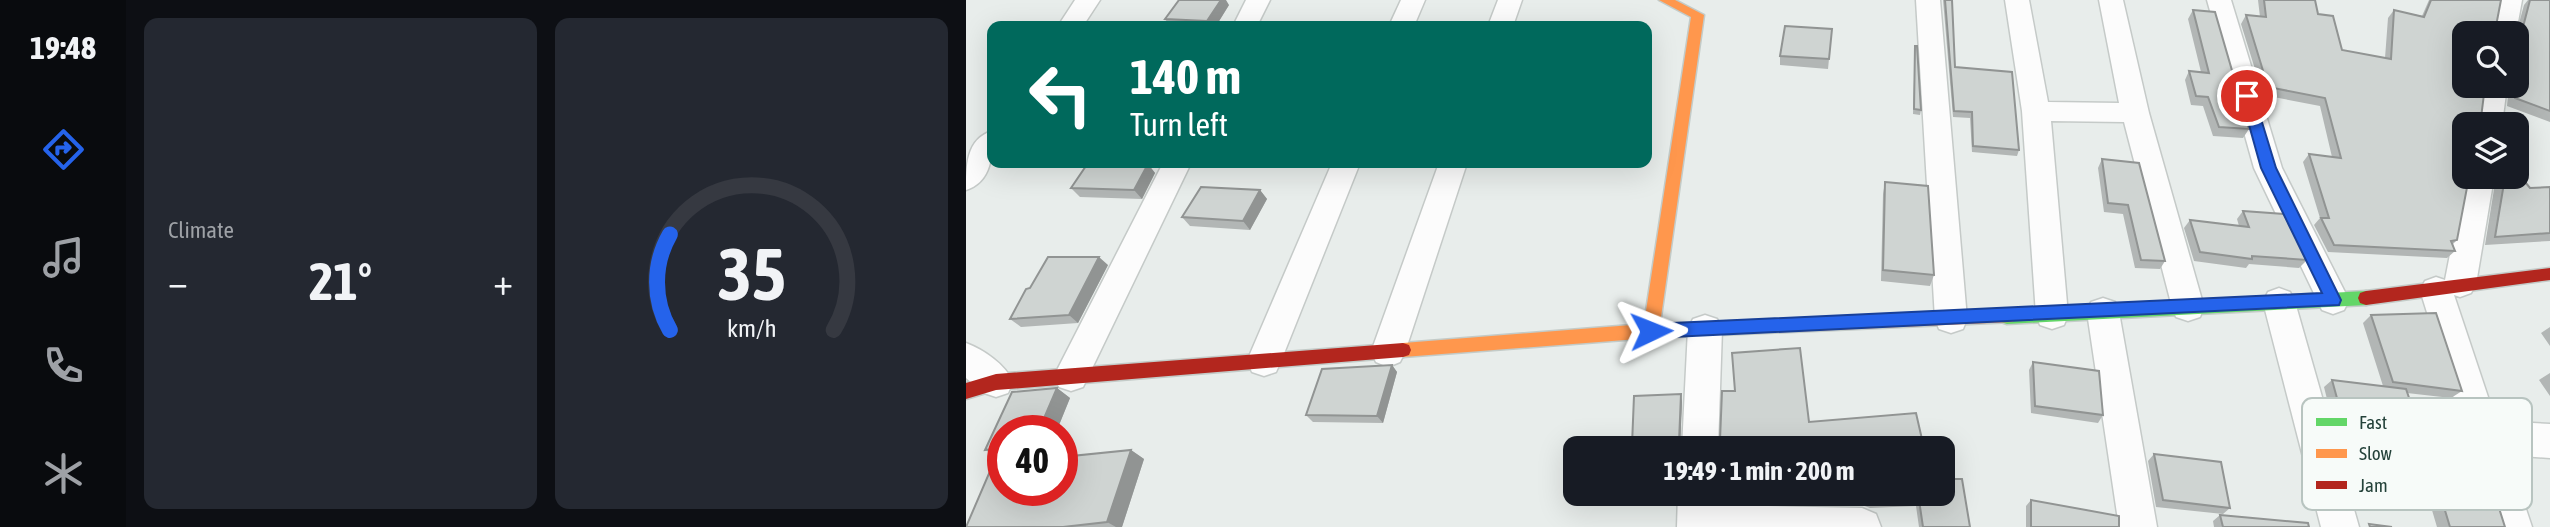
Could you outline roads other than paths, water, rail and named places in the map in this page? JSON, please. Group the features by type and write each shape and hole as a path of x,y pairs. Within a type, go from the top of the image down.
{"street":[{"path":"1073,21 1088,0"},
{"path":"1248,21 1258,0"},
{"path":"1404,21 1413,0"},
{"path":"1503,21 1510,0"},
{"path":"1651,331 1700,8 1665,0"},
{"path":"1928,0 1951,319"},
{"path":"2017,0 2036,111 2052,315"},
{"path":"2111,0 2135,113 2188,307"},
{"path":"2219,0 2268,168 2333,300"},
{"path":"2506,21 2510,0"},
{"path":"2036,111 2135,113"},
{"path":"966,179 987,148"},
{"path":"1071,376 1175,168"},
{"path":"1264,361 1344,168"},
{"path":"1388,352 1451,168"},
{"path":"2475,398 2448,287 2476,189"},
{"path":"966,359 981,386 1071,376 1651,331 2052,315 2333,300 2550,274"},
{"path":"2279,302 2305,398"},
{"path":"2103,312 2138,527"},
{"path":"1701,436 1705,329"},
{"path":"2532,440 2550,441"},
{"path":"2335,510 2340,527"},
{"path":"2508,510 2513,527"},
{"path":"1696,514 1862,527"}]}
